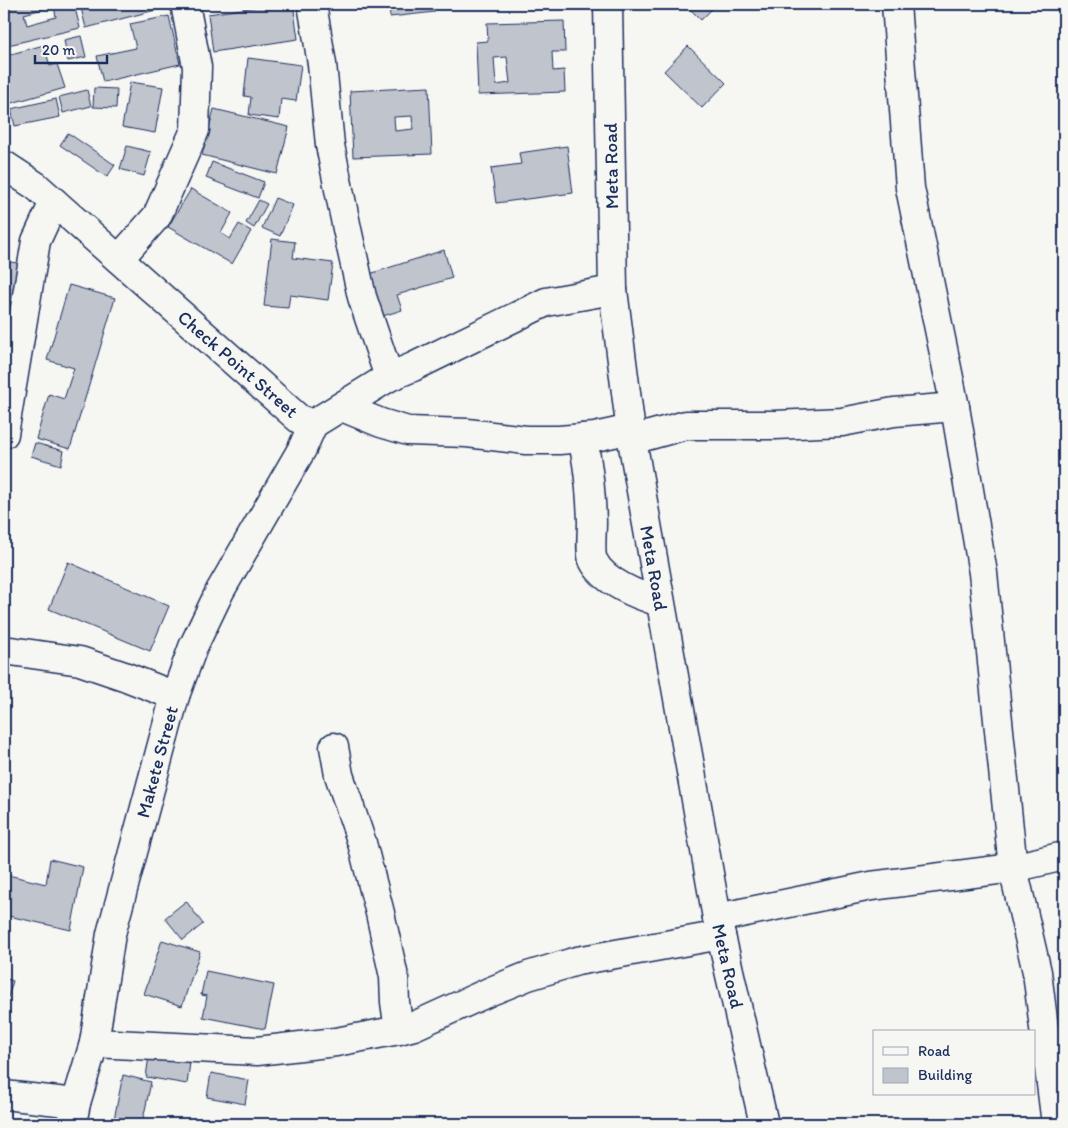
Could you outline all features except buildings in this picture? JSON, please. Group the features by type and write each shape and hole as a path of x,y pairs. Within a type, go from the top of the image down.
{"street":[{"path":"119,259 157,216 195,130 197,67 185,4"},
{"path":"312,4 322,64 330,145 347,229 362,298 389,377"},
{"name":"Meta Road","path":"608,4 613,290 632,434 660,602 719,926 764,1124"},
{"path":"896,4 910,188 955,407 983,572 1013,868 1037,972 1056,1124"},
{"name":"Check Point Street","path":"4,165 36,186 299,418 313,424 389,377 546,302 613,290"},
{"path":"4,434 36,241 54,202"},
{"path":"342,407 381,423 408,431 466,433 526,440 632,434 686,426 842,422 894,412 955,407"},
{"name":"Makete Street","path":"74,1113 94,1043 111,934 175,696 193,647 220,591 302,449 313,424"},
{"path":"582,438 588,461 591,494 592,559 600,571 623,588 642,597 660,602"},
{"path":"4,650 80,661 175,696"},
{"path":"334,747 339,775 362,843 380,913 394,977 398,1030"},
{"path":"94,1043 257,1052 336,1042 414,1026 528,976 577,960 719,926 871,886 1013,868 1064,856"},
{"path":"4,1095 74,1113"}]}
